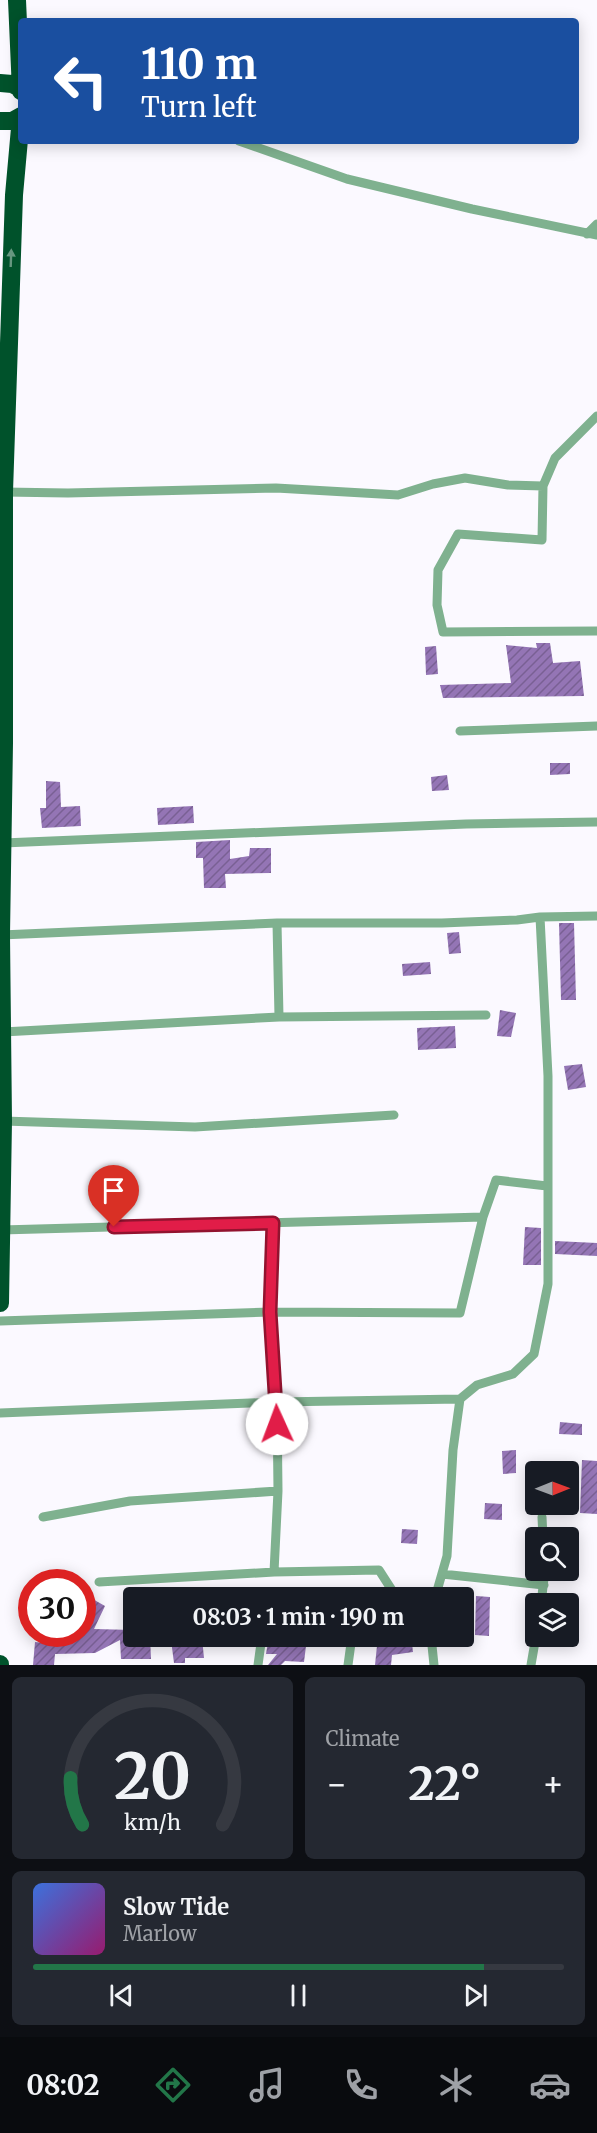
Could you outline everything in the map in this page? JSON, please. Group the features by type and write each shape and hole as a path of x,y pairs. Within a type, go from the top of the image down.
{"highway":[{"path":"17,0 18,22"},
{"path":"0,83 12,84 18,87"},
{"path":"0,121 18,118"},
{"path":"0,1303 3,1121 1,935 4,492 14,195 19,144"}],"street":[{"path":"248,144 347,179 472,209 592,234 597,224"},
{"path":"597,416 555,458 543,486 542,540 458,534 438,570 436,605 443,632 597,631"},
{"path":"4,492 68,493 276,488 398,495 433,484 465,478 508,486 543,486"},
{"path":"460,731 597,726"},
{"path":"3,843 466,824 597,822"},
{"path":"1,935 277,923 442,923 597,916"},
{"path":"0,1413 277,1402 460,1399 477,1385 513,1374 534,1354 548,1284 548,1076 540,917"},
{"path":"277,923 279,1017"},
{"path":"3,1032 279,1017 486,1015"},
{"path":"3,1121 195,1127 394,1115"},
{"path":"0,1321 270,1312 460,1313 483,1217 496,1180 547,1186"},
{"path":"1,1230 483,1217"},
{"path":"273,1223 270,1312 277,1402 278,1491 274,1572"},
{"path":"438,1587 447,1556 453,1450 460,1399"},
{"path":"43,1517 130,1501 278,1491"},
{"path":"542,1518 542,1527"},
{"path":"99,1582 274,1572 379,1570 390,1587"},
{"path":"442,1574 544,1585"},
{"path":"543,1593 544,1581"},
{"path":"258,1665 260,1647"},
{"path":"348,1665 350,1647"},
{"path":"432,1647 434,1665"},
{"path":"531,1665 534,1647"}],"building":[{"path":"536,643 550,643 553,663 580,661 584,696 443,698 440,685 511,683 506,645 537,648"},
{"path":"436,646 438,674 426,675 425,647"},
{"path":"550,763 570,763 570,774 550,775"},
{"path":"447,775 449,790 432,791 431,777"},
{"path":"46,781 60,782 61,807 80,806 81,826 42,828 40,808 46,808"},
{"path":"193,806 194,823 158,825 157,808"},
{"path":"230,840 230,859 249,856 250,848 271,848 271,873 225,874 226,888 204,888 203,858 196,858 196,842"},
{"path":"559,923 574,923 576,1000 561,1000"},
{"path":"459,932 461,953 449,954 447,933"},
{"path":"430,962 431,974 403,976 402,964"},
{"path":"500,1010 516,1013 511,1037 497,1036"},
{"path":"455,1026 456,1048 418,1050 417,1028"},
{"path":"582,1064 586,1087 568,1090 564,1066"},
{"path":"525,1227 541,1228 541,1265 523,1265"},
{"path":"555,1241 597,1243 597,1256 555,1254"},
{"path":"560,1422 582,1424 582,1435 559,1434"},
{"path":"516,1450 516,1473 503,1474 502,1451"},
{"path":"582,1460 597,1461 597,1514 580,1513"},
{"path":"485,1503 502,1504 502,1520 484,1519"},
{"path":"402,1529 418,1530 417,1544 401,1543"},
{"path":"476,1596 490,1597 489,1636 475,1635"},
{"path":"96,1601 105,1606 96,1625"},
{"path":"96,1629 123,1630 123,1647 150,1647 151,1659 121,1659 120,1640 95,1653 55,1654 54,1665 33,1665 35,1647 96,1647"},
{"path":"172,1647 203,1647 204,1658 185,1658 185,1663 174,1663"},
{"path":"267,1647 306,1647 304,1662 285,1661 281,1665 268,1665 277,1654 266,1654"},
{"path":"377,1647 412,1647 413,1652 392,1655 391,1665 375,1665"}],"route":[{"path":"114,1227 273,1223 270,1312 277,1424"}]}
